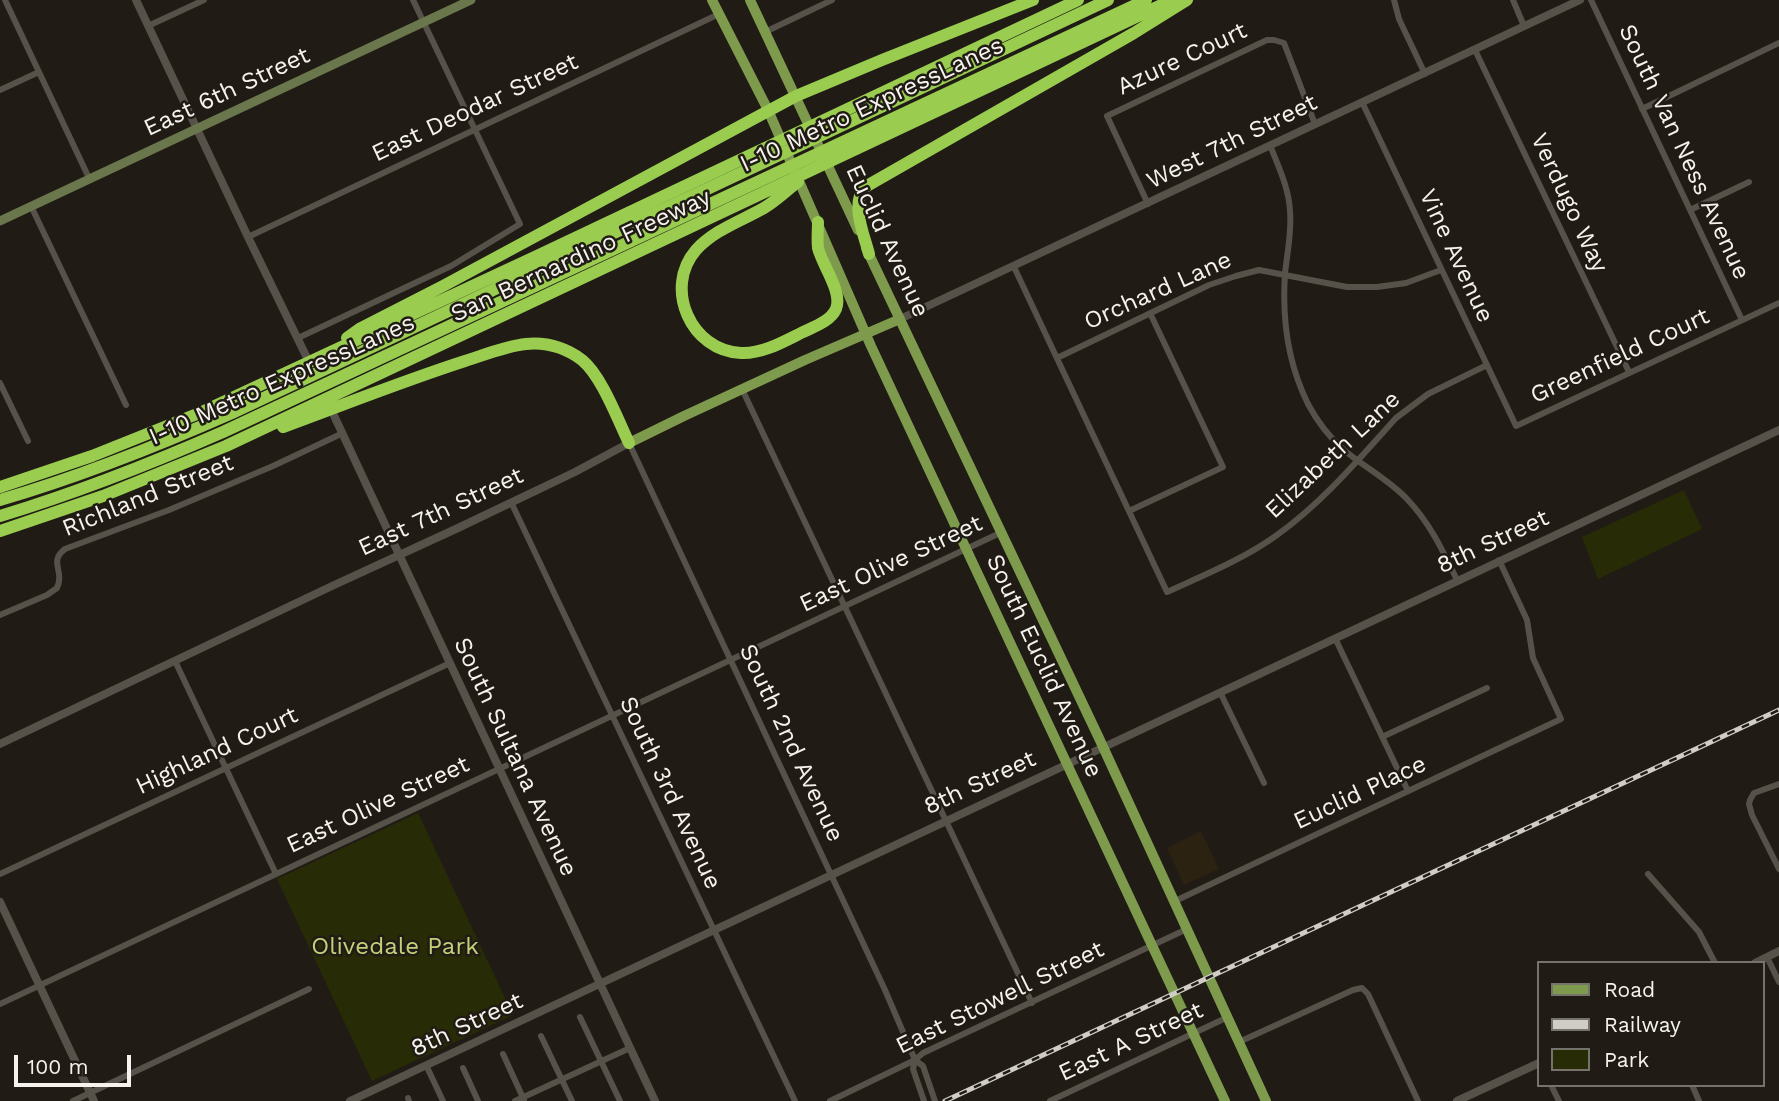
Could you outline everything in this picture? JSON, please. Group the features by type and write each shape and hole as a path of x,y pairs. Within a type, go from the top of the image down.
{"highway":[{"path":"321,357 361,328 768,110 882,60 1033,0"},
{"name":"San Bernardino Freeway","path":"0,487 166,428 1077,0"},
{"name":"I-10 Metro ExpressLanes","path":"0,500 135,454 232,413 1108,0"},
{"name":"I-10 Metro ExpressLanes","path":"0,516 135,469 223,432 1146,0"},
{"name":"San Bernardino Freeway","path":"0,531 103,496 226,446 1172,0"},
{"path":"869,254 859,214 859,194 865,187 1187,0"},
{"path":"818,167 766,206 704,243 689,259 682,276 682,302 691,323 700,335 725,350 751,353 794,337 828,318 836,309 836,291 818,248 818,222"},
{"path":"226,446 447,367 510,347 535,344 551,345 571,352 590,368 629,443"}],"main road":[{"name":"East 6th Street","path":"0,220 471,0"},
{"path":"712,0 768,110 866,333"},
{"name":"Euclid Avenue","path":"750,0 932,388"},
{"name":"East 7th Street","path":"629,443 900,319"},
{"name":"South Euclid Avenue","path":"866,333 1225,1101"},
{"name":"South Euclid Avenue","path":"932,388 1103,746 1266,1101"}],"street":[{"path":"5,0 89,178"},
{"name":"South Sultana Avenue","path":"136,0 400,555 655,1101"},
{"path":"148,26 204,0"},
{"path":"299,342 451,266 520,225 412,0"},
{"path":"765,32 832,0"},
{"path":"1394,0 1399,19 1424,74"},
{"path":"1513,0 1524,26"},
{"name":"West 7th Street","path":"900,319 1580,0"},
{"name":"South Van Ness Avenue","path":"1591,0 1742,320"},
{"name":"East Deodar Street","path":"248,237 719,14"},
{"name":"Azure Court","path":"1148,204 1107,116 1267,40 1273,40 1284,43 1315,124"},
{"path":"1642,109 1779,43"},
{"name":"Verdugo Way","path":"1475,50 1629,372"},
{"path":"0,90 39,72"},
{"name":"Vine Avenue","path":"1362,102 1516,426"},
{"path":"1270,145 1286,186 1290,209 1284,306 1295,371 1301,387 1328,434 1407,499 1437,539 1457,580"},
{"path":"1690,210 1749,182"},
{"path":"31,206 126,405"},
{"path":"1014,267 1129,511 1223,467 1150,313"},
{"name":"Orchard Lane","path":"1057,358 1209,285 1259,270 1347,287 1377,287 1406,283 1441,270"},
{"name":"Greenfield Court","path":"1516,426 1779,303"},
{"name":"Elizabeth Lane","path":"1129,511 1167,592 1242,557 1276,536 1313,506 1396,418 1428,394 1487,365"},
{"path":"0,383 27,440"},
{"path":"743,389 1032,1003"},
{"name":"8th Street","path":"350,1101 1779,430"},
{"name":"Richland Street","path":"0,615 57,588 61,575 56,560 65,549 169,510 273,466 342,432"},
{"name":"East 7th Street","path":"0,744 575,472 629,443"},
{"name":"South 2nd Avenue","path":"629,443 915,1060 923,1066 935,1101"},
{"name":"South 3rd Avenue","path":"511,502 794,1101"},
{"name":"East Olive Street","path":"0,1004 1000,533"},
{"name":"Euclid Place","path":"1175,901 1561,719 1533,658 1527,620 1499,560"},
{"path":"1335,638 1408,791"},
{"path":"175,661 276,874"},
{"name":"Highland Court","path":"0,874 450,663"},
{"path":"1382,737 1487,688"},
{"path":"1220,692 1264,783"},
{"path":"1779,784 1758,791 1749,800 1752,815 1779,869"},
{"path":"1648,874 1699,932 1714,961"},
{"path":"0,902 92,1097"},
{"name":"East Stowell Street","path":"830,1101 915,1060 923,1053 1188,929"},
{"path":"1759,961 1779,951"},
{"path":"1768,957 1779,982"},
{"path":"1239,1042 1362,988 1368,994 1418,1101"},
{"path":"72,1101 92,1097 309,989"},
{"path":"580,1017 620,1101"},
{"name":"East A Street","path":"1050,1101 1067,1097 1228,1017"},
{"path":"541,1035 572,1101"},
{"path":"514,1101 524,1099 630,1048"},
{"path":"503,1054 524,1099"},
{"name":"South 2nd Avenue","path":"915,1060 913,1069 924,1101"},
{"path":"1457,1101 1538,1063"},
{"path":"426,1065 443,1101"},
{"path":"463,1068 478,1101"}],"shaded area":[{"path":"1201,831 1219,869 1184,885 1167,848"}],"green space":[{"path":"1684,490 1702,529 1598,579 1582,537"},
{"name":"Olivedale Park","path":"418,813 513,1015 372,1081 277,879"}],"railway":[{"path":"945,1101 1779,710"}]}
